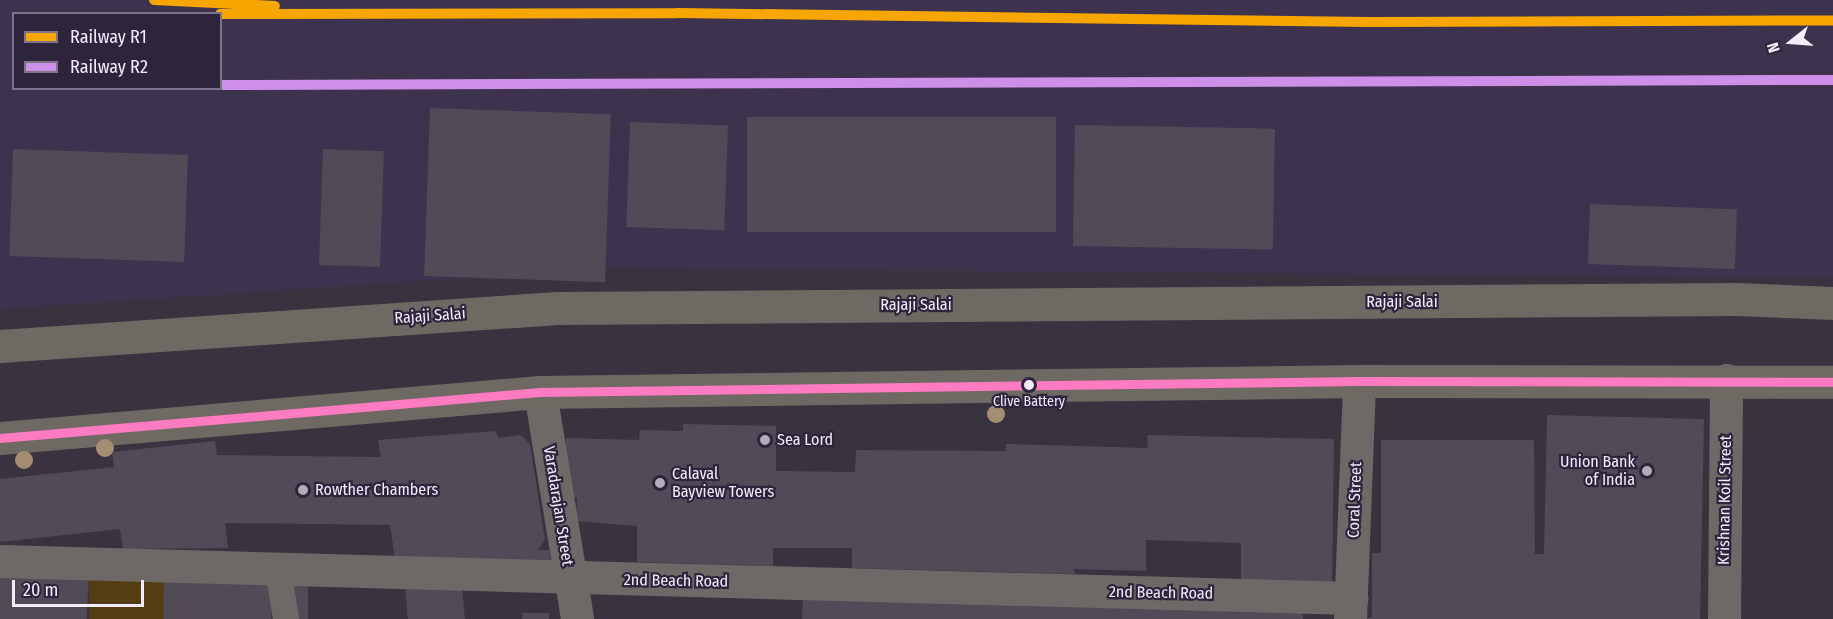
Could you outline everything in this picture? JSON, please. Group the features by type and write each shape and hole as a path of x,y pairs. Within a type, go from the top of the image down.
{"main road":[{"name":"Rajaji Salai","path":"0,346 558,308 1725,299 1833,303"},
{"path":"0,438 540,392 1359,381 1833,382"}],"street":[{"name":"Krishnan Koil Street","path":"1724,619 1726,380"},
{"name":"Coral Street","path":"1351,608 1359,381"},
{"name":"Varadarajan Street","path":"540,392 577,619"},
{"name":"2nd Beach Road","path":"0,561 278,568 1351,608"}],"lane":[{"path":"278,568 286,619"}],"shaded area":[{"path":"0,0 1833,0 1833,278 617,268 0,309"},
{"path":"89,576 164,576 164,619 89,619"}],"building":[{"path":"430,108 611,114 605,282 424,276"},
{"path":"747,117 1056,117 1056,232 747,232"},
{"path":"630,122 728,125 724,230 626,227"},
{"path":"1075,125 1275,128 1273,249 1073,246"},
{"path":"13,149 188,155 184,262 9,256"},
{"path":"323,149 384,151 380,267 319,265"},
{"path":"1590,204 1737,209 1735,269 1588,264"},
{"path":"1547,415 1704,419 1700,619 1365,619 1372,617 1372,553 1381,553 1381,440 1534,440 1535,554 1544,554"},
{"path":"683,424 776,426 776,471 855,472 856,450 1006,451 1006,444 1148,448 1147,435 1334,439 1332,587 1241,585 1241,543 1146,540 1146,571 1074,569 1075,574 852,568 852,548 773,548 773,566 637,562 637,526 576,521 577,498 564,497 566,438 639,440 640,430 683,431"},
{"path":"495,431 499,438 521,435 530,444 545,540 538,550 549,550 551,566 396,567 390,525 225,523 228,548 123,549 120,529 0,542 0,479 114,467 112,452 215,441 217,455 381,457 378,440"},
{"path":"0,571 89,576 87,619 0,619"},
{"path":"164,576 272,578 271,619 163,619"},
{"path":"287,576 308,576 308,619 287,619"},
{"path":"404,576 461,578 465,619 408,619"},
{"path":"803,592 1254,612 1254,608 1303,610 1303,619 802,619"},
{"path":"522,613 549,613 549,619 522,619"}],"rail line":[{"name":"R1","path":"154,0 275,6"},
{"name":"R1","path":"222,14 678,13 1369,22 1833,20"},
{"name":"R2","path":"222,85 1833,80"}],"transit line":[{"path":"0,438 540,392 1359,381 1833,382"}],"place":[{"name":"Clive Battery","path":"1029,385"},
{"name":"Sea Lord","path":"765,440"},
{"name":"Union Bank of India","path":"1647,471"},
{"name":"Calaval Bayview Towers","path":"660,483"},
{"name":"Rowther Chambers","path":"303,490"}]}
